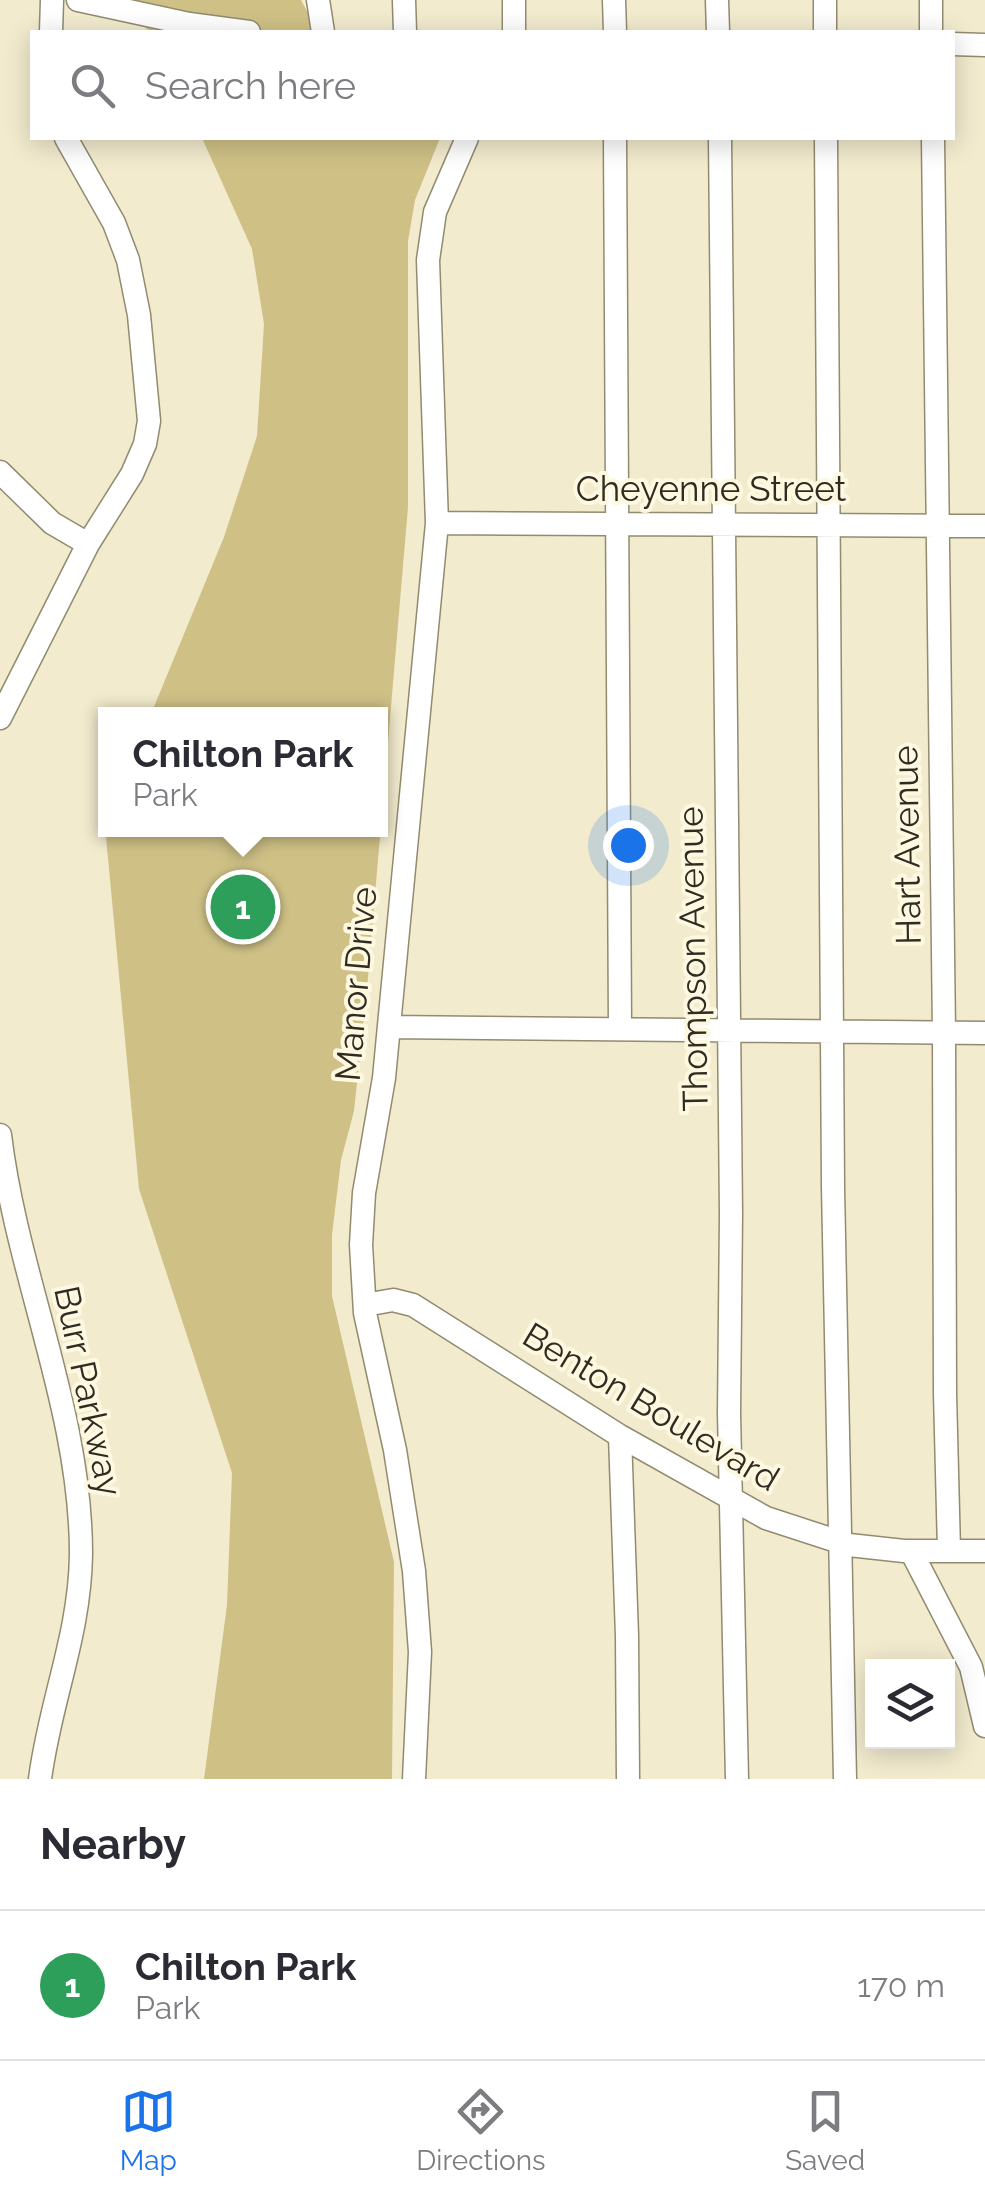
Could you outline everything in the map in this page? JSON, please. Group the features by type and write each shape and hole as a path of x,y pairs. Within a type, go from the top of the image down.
{"street":[{"path":"52,0 52,30"},
{"path":"78,0 234,30"},
{"path":"318,0 322,30"},
{"path":"404,0 405,30"},
{"path":"514,0 514,30"},
{"path":"614,0 615,30"},
{"path":"717,0 718,30"},
{"path":"825,0 826,30"},
{"path":"931,0 931,30"},
{"path":"955,44 985,44"},
{"path":"0,718 88,544 132,474 145,444 149,421 140,315 128,260 114,223 67,140"},
{"name":"Manor Drive","path":"414,1779 420,1652 414,1571 365,1305 361,1244 364,1193 384,1078 437,523 428,260 435,212 467,140"},
{"path":"615,140 614,524 620,1028"},
{"name":"Thompson Avenue","path":"720,140 737,1779"},
{"path":"826,140 833,1030 845,1779"},
{"name":"Hart Avenue","path":"933,140 949,1551"},
{"path":"0,472 52,524 88,544"},
{"name":"Cheyenne Street","path":"437,523 985,526"},
{"path":"388,1027 985,1034"},
{"name":"Burr Parkway","path":"0,1135 16,1231 60,1394 77,1481 78,1612 40,1779"},
{"name":"Benton Boulevard","path":"365,1305 393,1300 413,1305 620,1436 766,1518 840,1542 911,1551 985,1551"},
{"path":"620,1436 628,1636 628,1779"},
{"path":"911,1551 971,1667 985,1726"}],"shaded area":[{"path":"123,0 301,0 317,30 147,30"},
{"path":"203,140 439,140 415,200 408,241 408,507 388,742 388,707 154,707 224,537 257,436 264,324 252,249"},
{"path":"106,837 380,837 354,1111 341,1160 332,1235 332,1296 394,1562 392,1779 204,1779 227,1605 232,1473 139,1189"}],"place":[{"name":"Chilton Park","path":"243,907"}]}
